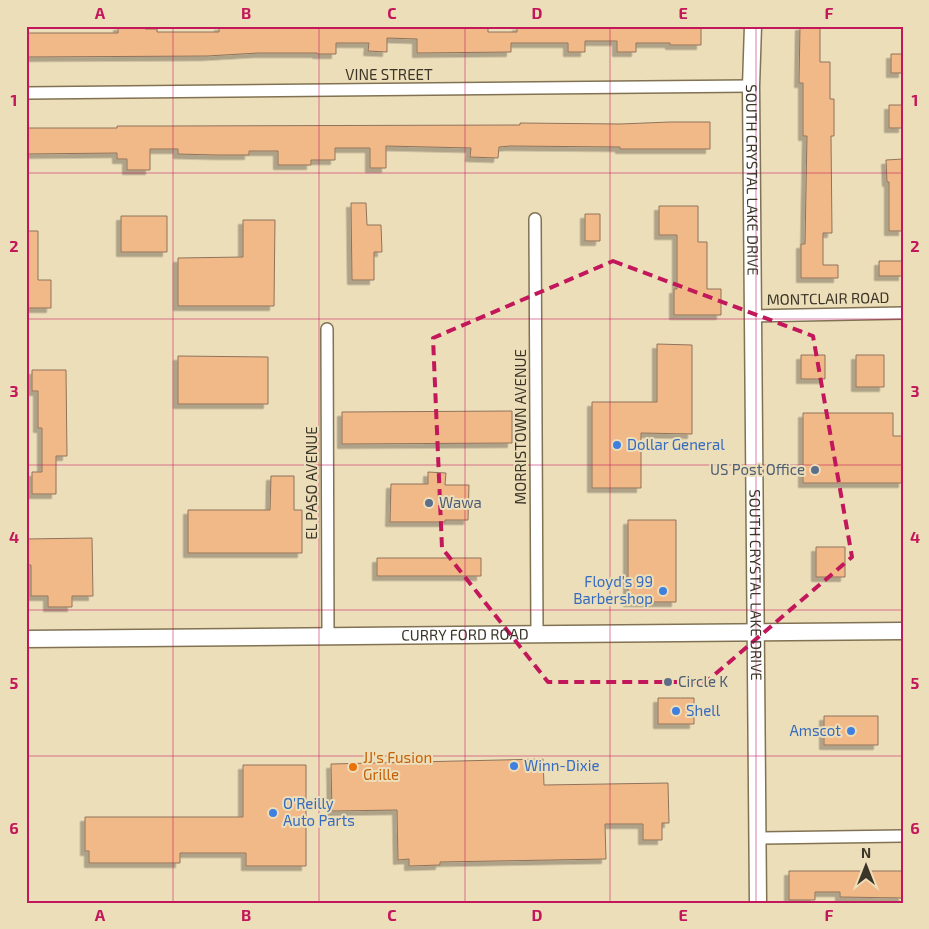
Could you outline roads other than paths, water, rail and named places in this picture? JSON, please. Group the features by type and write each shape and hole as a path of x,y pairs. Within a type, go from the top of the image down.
{"street":[{"name":"SOUTH CRYSTAL LAKE DRIVE","path":"753,26 753,316 758,903"},
{"name":"VINE STREET","path":"26,93 752,86"},
{"name":"MORRISTOWN AVENUE","path":"535,219 537,634"},
{"name":"MONTCLAIR ROAD","path":"753,316 903,313"},
{"name":"EL PASO AVENUE","path":"326,330 328,636"},
{"name":"CURRY FORD ROAD","path":"26,639 903,631"},
{"path":"758,838 903,836"}],"place":[{"name":"Dollar General","path":"617,445"},
{"name":"US Post Office","path":"815,470"},
{"name":"Wawa","path":"429,503"},
{"name":"Floyd's 99 Barbershop","path":"663,591"},
{"name":"Circle K","path":"668,682"},
{"name":"Shell","path":"676,711"},
{"name":"Amscot","path":"851,731"},
{"name":"Winn-Dixie","path":"514,766"},
{"name":"JJ's Fusion Grille","path":"353,767"},
{"name":"O'Reilly Auto Parts","path":"273,813"}]}
